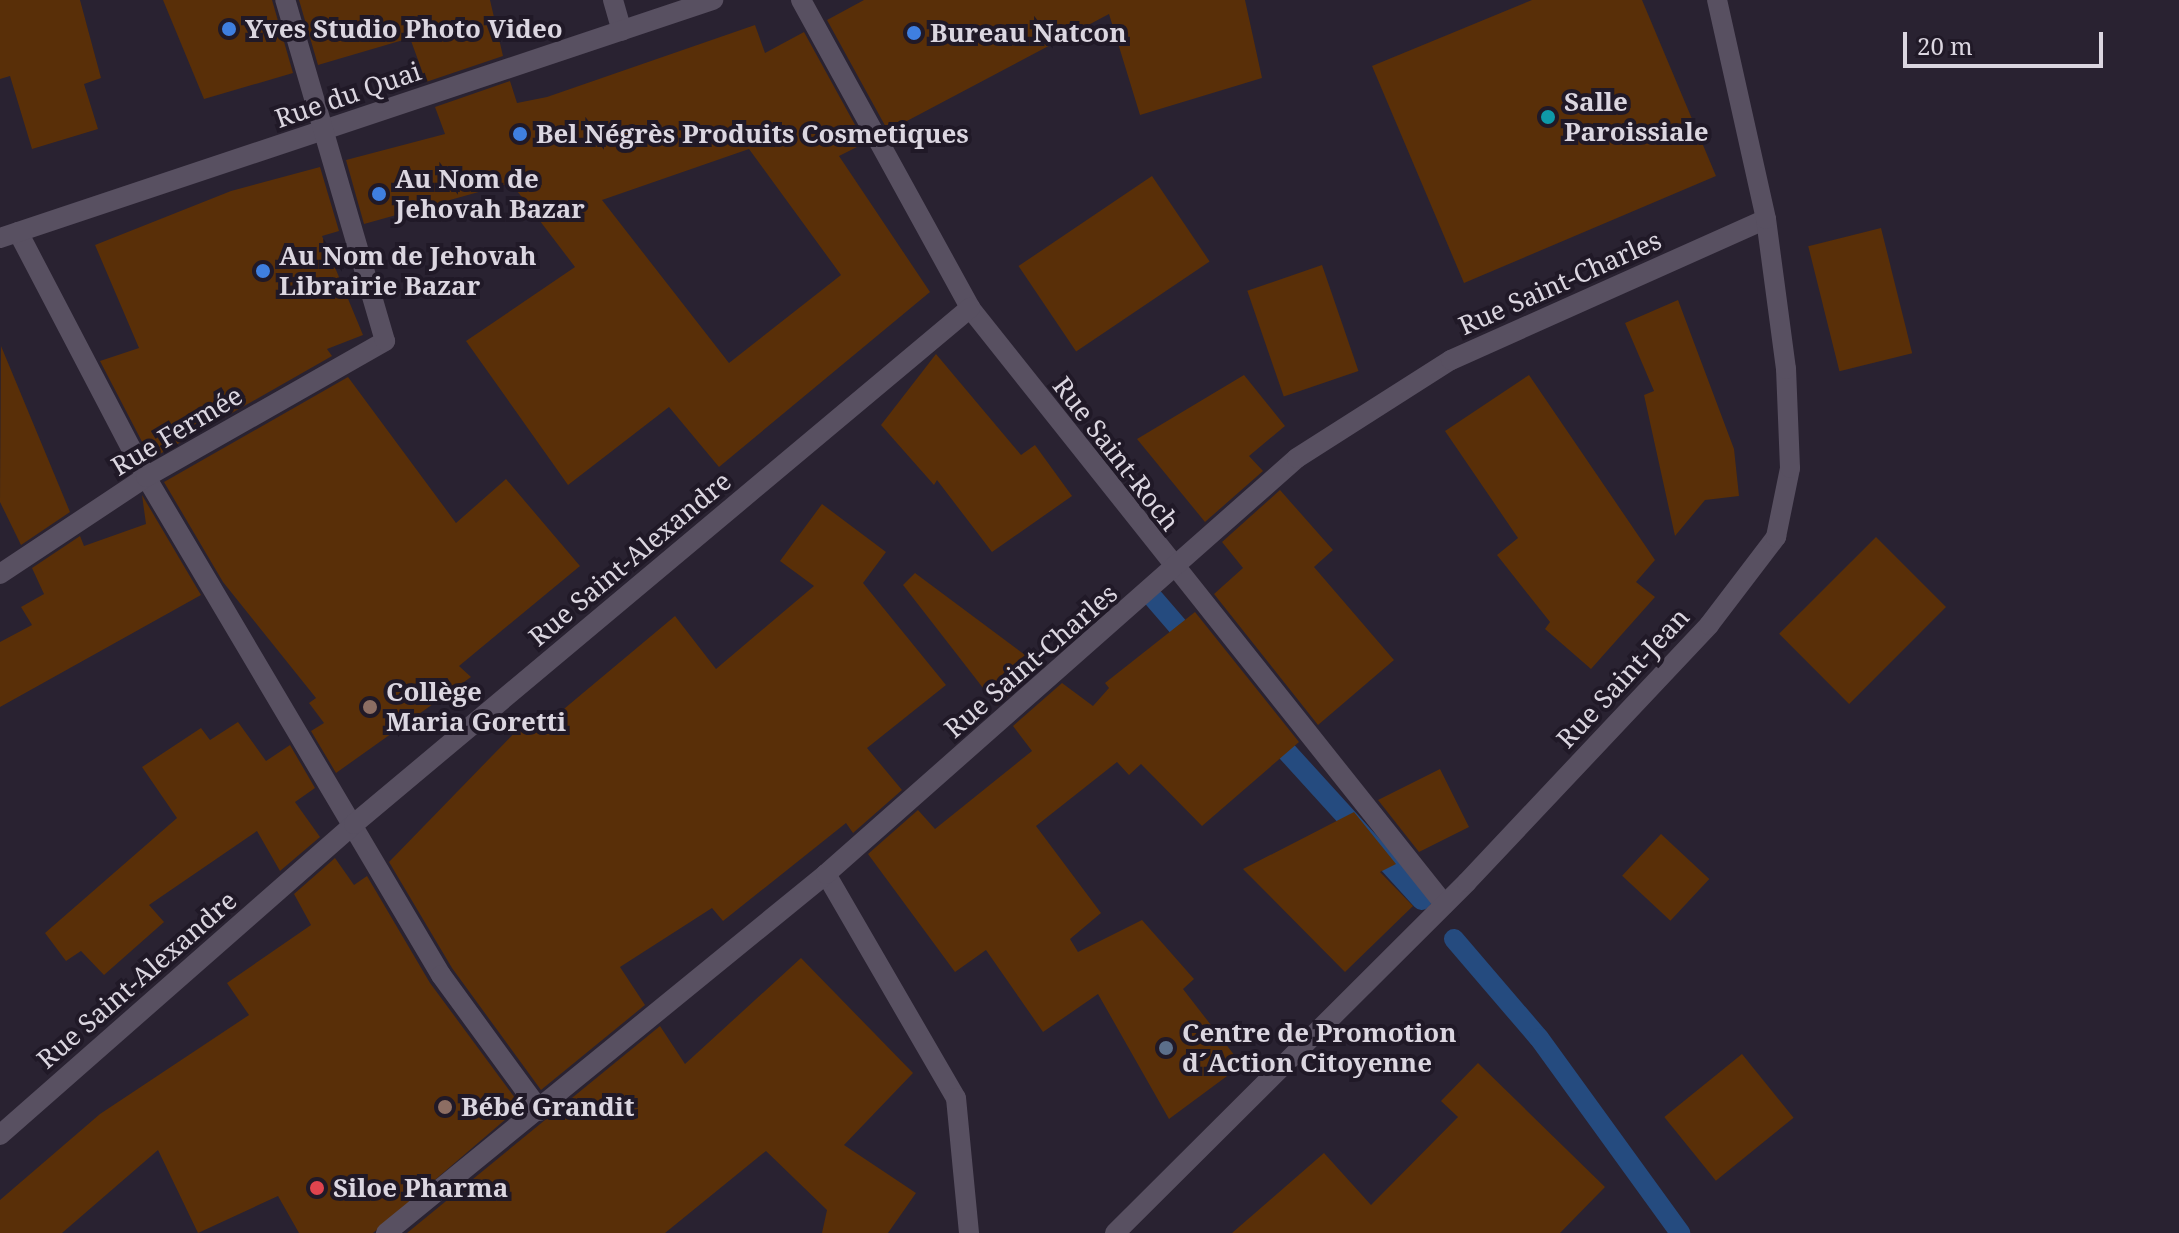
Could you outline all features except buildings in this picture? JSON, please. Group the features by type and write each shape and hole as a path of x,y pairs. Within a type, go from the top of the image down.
{"street":[{"path":"285,0 323,131"},
{"path":"613,0 622,31"},
{"name":"Rue du Quai","path":"9,235 713,0"},
{"name":"Rue Saint-Roch","path":"801,0 970,308 1172,568 1444,904"},
{"name":"Rue Saint-Jean","path":"1115,1233 1444,904 1709,625 1776,537 1790,468 1766,219 1717,0"},
{"name":"Rue Fermée","path":"0,574 146,477 385,341 323,131"},
{"name":"Rue Saint-Charles","path":"386,1233 540,1111 826,874 1297,458 1451,360 1766,219"},
{"path":"9,235 146,477 441,975 540,1111"},
{"name":"Rue Saint-Alexandre","path":"0,1135 354,824 970,308"},
{"path":"826,874 956,1098 969,1233"}],"waterway":[{"path":"1149,593 1193,644"},
{"path":"1269,732 1422,900"},
{"path":"1454,939 1539,1038 1680,1233"}],"place":[{"name":"Yves Studio Photo Video","path":"229,29"},
{"name":"Bureau Natcon","path":"914,33"},
{"name":"Salle Paroissiale","path":"1548,117"},
{"name":"Bel Négrès Produits Cosmetiques","path":"520,134"},
{"name":"Au Nom de Jehovah Bazar","path":"379,194"},
{"name":"Au Nom de Jehovah Librairie Bazar","path":"263,271"},
{"name":"Collège Maria Goretti","path":"370,707"},
{"name":"Centre de Promotion d´Action Citoyenne","path":"1166,1048"},
{"name":"Bébé Grandit","path":"445,1107"},
{"name":"Siloe Pharma","path":"317,1188"}]}
